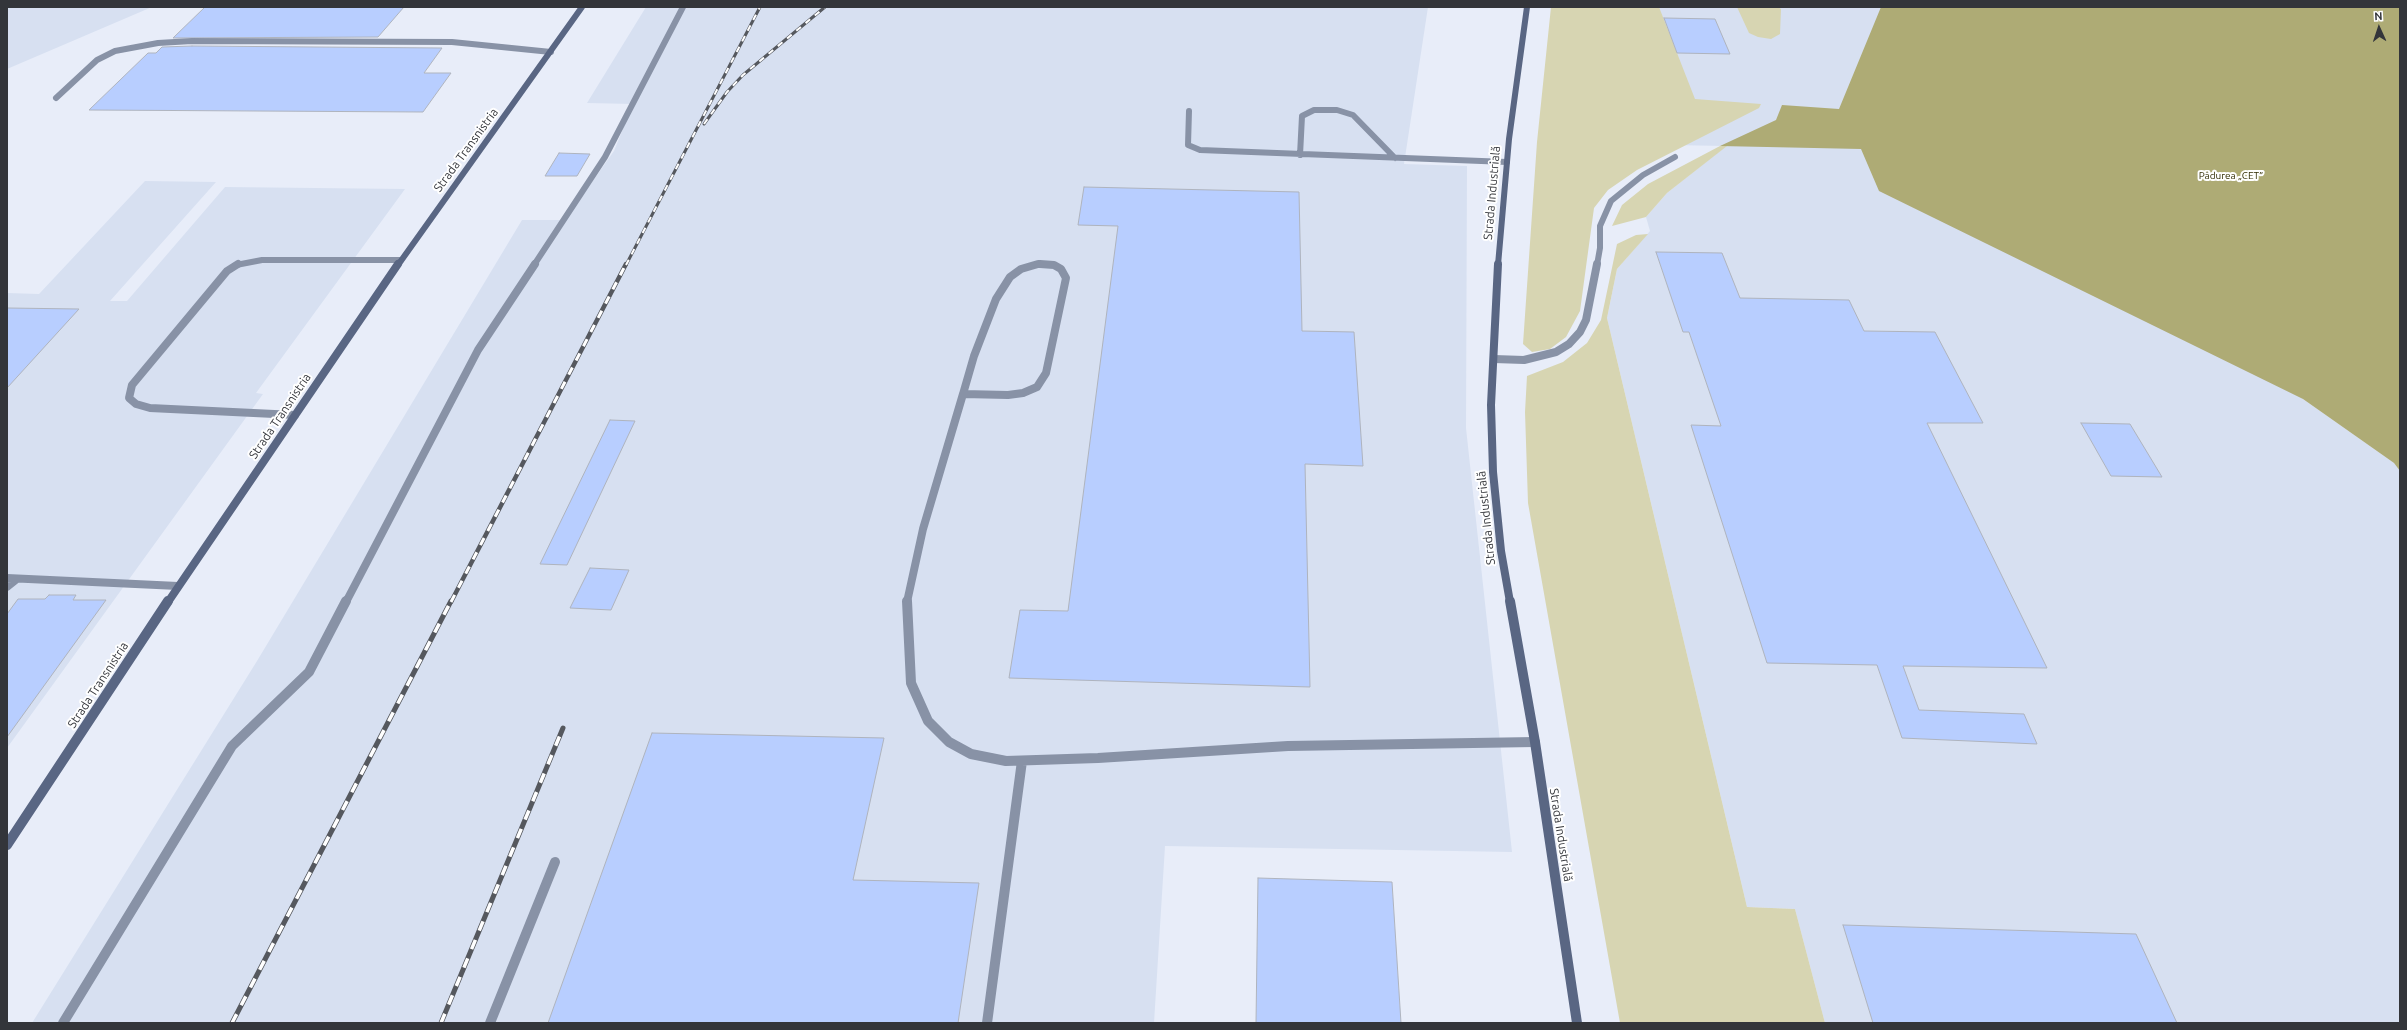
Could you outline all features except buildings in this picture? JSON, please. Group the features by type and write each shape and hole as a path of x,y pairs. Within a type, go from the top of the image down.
{"street":[{"name":"Strada Transnistria","path":"7,845 178,586 401,260 582,7"},
{"name":"Strada Industrială","path":"1527,7 1507,162 1500,232 1492,405 1492,472 1501,551 1535,742 1577,1023"}],"lane":[{"path":"63,1023 232,746 309,672 478,350 605,157 683,7"},
{"path":"56,98 97,60 115,51 158,43 192,41 452,42 551,52"},
{"path":"1300,155 1302,116 1314,110 1337,110 1354,115 1395,158"},
{"path":"1189,111 1187,141 1193,148 1216,152 1507,162"},
{"path":"1494,359 1513,360 1536,358 1556,352 1573,340 1586,320 1600,248 1600,226 1610,201 1622,190 1643,175 1675,157"},
{"path":"295,415 150,408 136,404 129,398 132,385 226,270 238,264 262,260 401,260"},
{"path":"963,394 1008,395 1023,393 1037,387 1046,373 1065,290 1066,278 1061,269 1054,265 1038,264 1021,269 1010,277 996,299 974,356 923,530 907,602 911,683 928,721 949,742 971,754 1006,761 1022,761 1098,758 1288,746 1535,742"},
{"path":"7,578 178,586"},
{"path":"7,587 17,579"},
{"path":"987,1023 1022,761"},
{"path":"490,1023 555,862"}],"shaded area":[{"path":"7,7 152,7 7,69"},
{"path":"646,7 1428,7 1404,164 1467,166 1466,428 1512,852 1165,846 1154,1023 32,1023 257,661 522,220 565,220 614,151 633,104 587,103"},
{"path":"1551,7 1659,7 1695,99 1761,104 1759,108 1637,170 1608,190 1594,208 1580,311 1566,337 1550,349 1532,352 1523,344 1537,142"},
{"path":"1572,7 1905,7 2303,399 2394,463 2400,471 2400,1023 1825,1023 1795,909 1747,907 1607,318 1617,269 1650,231 1646,217 1667,193 1726,146 1559,143"},
{"path":"1737,7 1778,7 1781,9 1780,34 1771,39 1758,37 1749,33"},
{"path":"1720,146 1727,146 1667,193 1646,217 1612,226 1622,205 1648,184"},
{"path":"145,181 216,182 110,301 127,301 225,187 405,189 256,393 263,394 7,748 7,293 39,294"},
{"path":"1648,234 1617,269 1607,318 1747,907 1795,909 1825,1023 1620,1023 1528,503 1525,412 1527,376 1563,362 1587,343 1601,320 1617,244 1636,235"}],"green space":[{"name":"Pădurea „CET”","path":"1881,7 2400,7 2400,471 2394,463 2303,399 1879,191 1861,149 1720,146 1776,120 1782,105 1839,109"}],"railway":[{"path":"626,265 760,7"},
{"path":"704,124 727,92 743,75 825,7"},
{"path":"451,602 626,264"},
{"path":"232,1023 451,601"},
{"path":"441,1023 563,728"}]}
